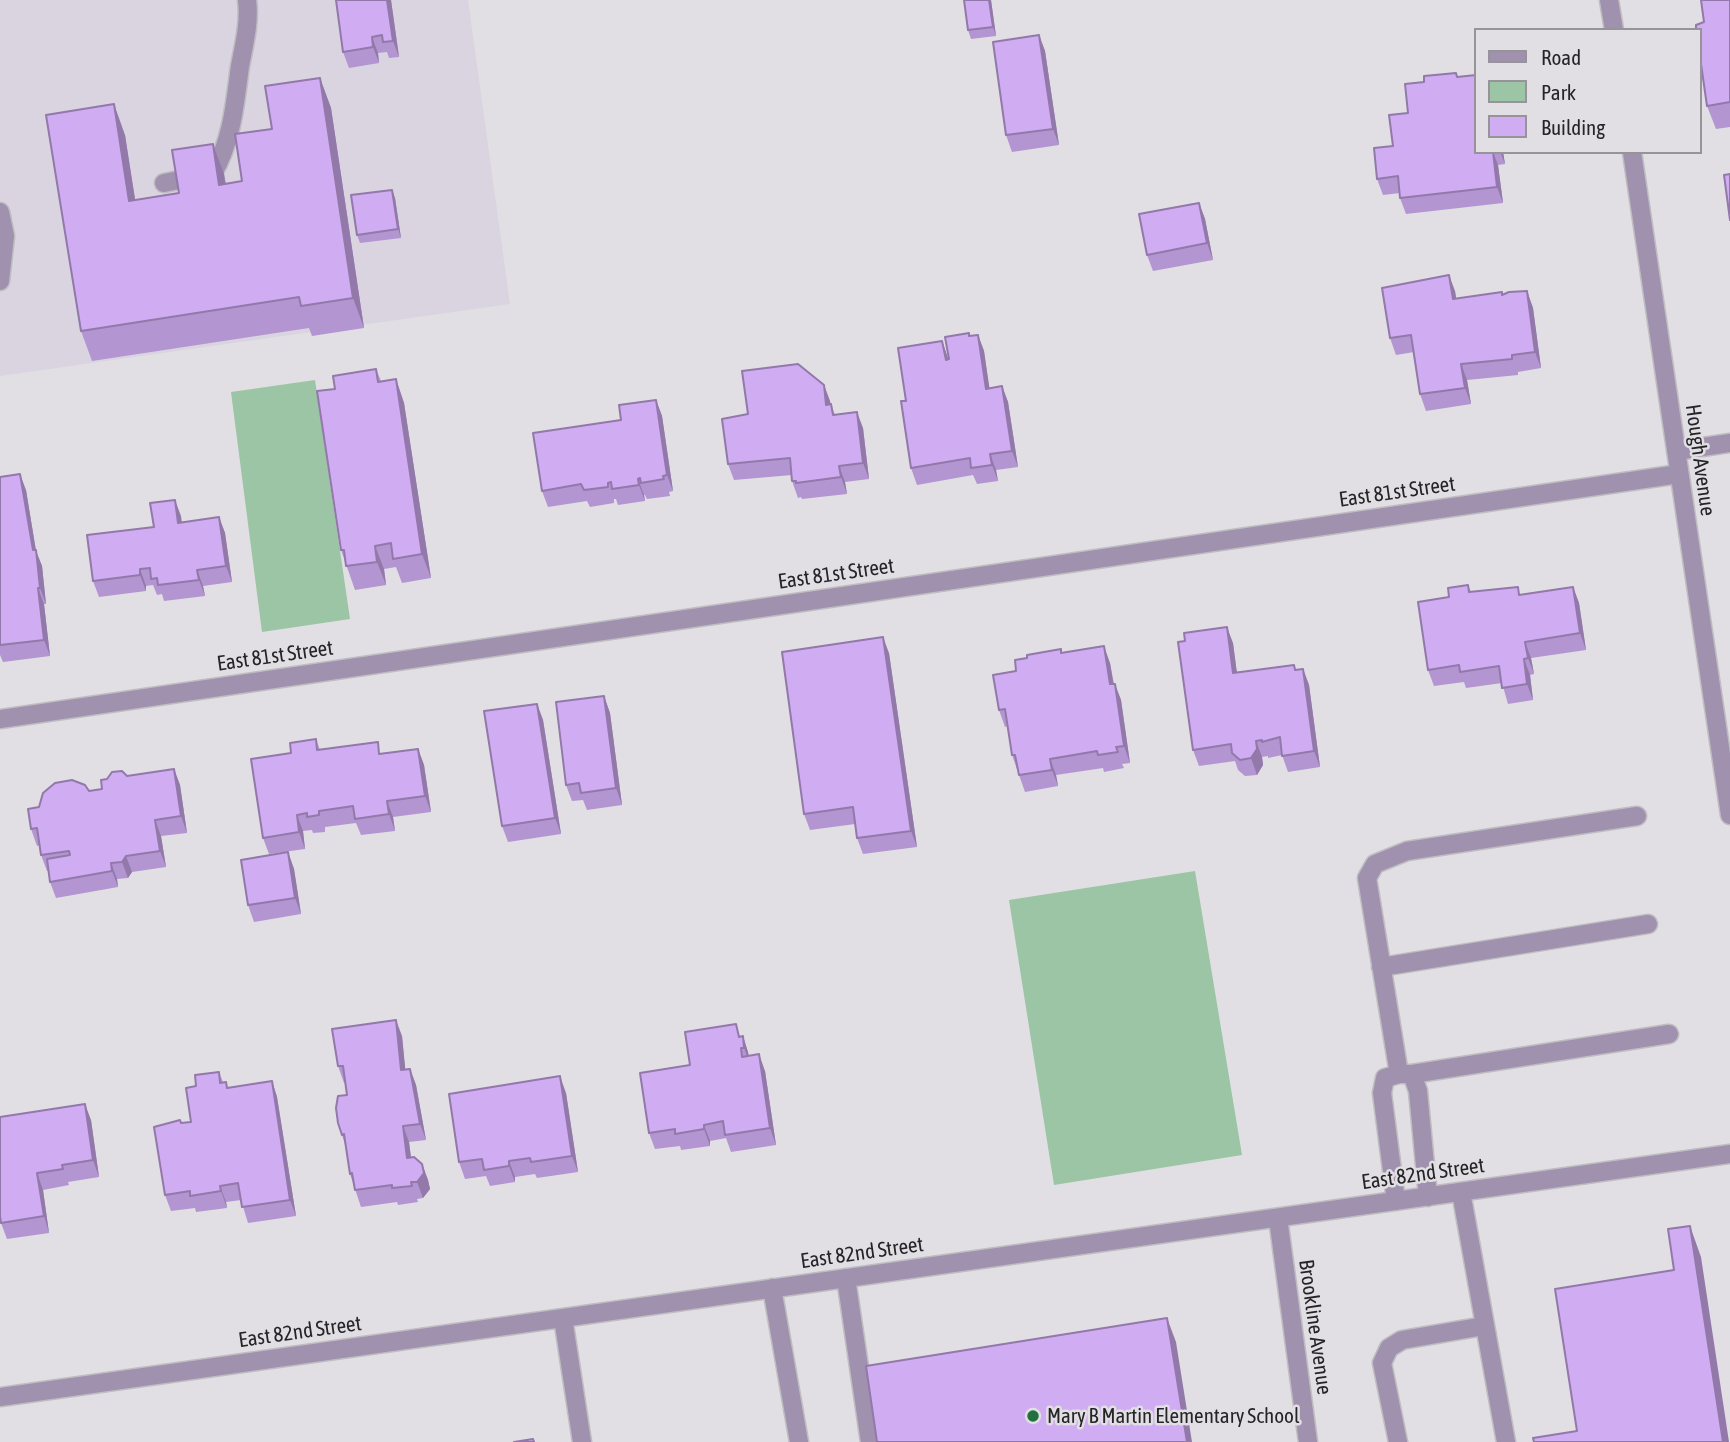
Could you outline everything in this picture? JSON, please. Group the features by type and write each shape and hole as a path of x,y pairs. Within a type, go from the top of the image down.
{"street":[{"path":"164,183 213,173 223,156 231,125 246,34 247,0"},
{"path":"1609,0 1614,28"},
{"name":"Hough Avenue","path":"1632,154 1730,815"},
{"path":"0,212 5,236 0,282"},
{"path":"1676,451 1730,443"},
{"name":"East 81st Street","path":"0,719 1679,474"},
{"path":"1428,1197 1418,1091 1405,1074 1381,967 1367,878 1375,864 1407,851 1637,816"},
{"path":"1381,967 1648,924"},
{"path":"1396,1201 1382,1093 1385,1079 1669,1034"},
{"name":"East 82nd Street","path":"0,1397 1730,1154"},
{"path":"1461,1192 1506,1442"},
{"name":"Brookline Avenue","path":"1278,1218 1308,1442"},
{"path":"846,1278 870,1442"},
{"path":"772,1288 799,1442"},
{"path":"563,1318 582,1442"},
{"path":"1398,1442 1382,1363 1389,1348 1402,1340 1485,1326"}],"shaded area":[{"path":"0,0 468,0 510,304 0,376"}],"green space":[{"path":"315,380 350,619 262,632 231,392"},
{"path":"1195,871 1242,1155 1054,1185 1009,900"}],"building":[{"path":"336,0 387,0 393,41 383,42 382,35 372,37 373,47 343,52"},
{"path":"964,0 989,0 993,27 968,30"},
{"path":"1701,0 1730,0 1730,102 1707,106 1702,71 1702,28 1696,28 1696,25 1704,22"},
{"path":"1039,35 1053,129 1006,135 993,42"},
{"path":"1456,73 1457,77 1474,75 1474,154 1493,154 1497,187 1400,198 1398,176 1377,179 1374,148 1393,146 1389,115 1408,113 1405,84 1424,82 1424,76"},
{"path":"320,78 353,298 301,306 299,297 81,331 46,115 114,104 129,201 179,193 172,150 213,144 219,185 242,181 235,134 272,129 265,86"},
{"path":"1730,174 1730,220 1724,175"},
{"path":"392,190 398,229 357,235 351,195"},
{"path":"1199,203 1207,243 1147,255 1139,214"},
{"path":"1449,275 1453,299 1527,291 1535,352 1512,355 1512,359 1461,364 1465,388 1420,394 1411,335 1390,338 1382,288"},
{"path":"969,333 969,336 978,335 986,389 1002,386 1012,451 990,454 992,465 971,468 970,458 911,468 901,401 906,401 898,348 942,341 946,360 949,359 945,337"},
{"path":"798,364 824,385 826,405 831,404 833,415 857,412 863,463 839,466 841,477 796,483 792,481 790,458 728,464 722,419 748,414 742,371"},
{"path":"376,369 378,382 396,379 422,554 393,559 391,543 375,546 377,562 346,566 344,550 341,550 317,391 335,389 333,376"},
{"path":"656,400 667,475 663,476 664,479 641,483 640,478 639,485 612,489 611,482 608,487 584,490 581,484 542,491 533,433 621,420 619,405"},
{"path":"20,474 33,550 36,550 44,640 0,645 0,477"},
{"path":"175,500 178,523 219,517 226,566 197,570 199,580 158,585 157,578 151,579 150,568 140,569 140,575 93,581 87,535 154,527 150,503"},
{"path":"1468,585 1469,592 1518,587 1519,595 1573,587 1580,633 1525,642 1528,658 1524,659 1527,684 1502,688 1499,666 1460,672 1459,665 1428,670 1418,602 1449,597 1448,588"},
{"path":"1227,627 1233,673 1294,665 1295,670 1303,669 1314,751 1282,756 1280,737 1256,741 1257,749 1251,758 1240,760 1232,753 1231,744 1193,750 1178,642 1185,641 1184,633"},
{"path":"883,637 911,831 857,838 853,807 804,814 782,652"},
{"path":"1104,646 1110,684 1115,684 1124,746 1116,747 1118,752 1098,755 1097,751 1050,759 1052,770 1019,775 1015,755 1012,755 1005,709 999,710 993,675 1016,671 1015,660 1027,658 1027,655"},
{"path":"604,696 616,788 581,793 579,783 566,785 556,702"},
{"path":"537,704 555,818 502,826 484,711"},
{"path":"316,739 317,750 378,742 379,754 418,749 425,796 387,801 389,814 355,819 353,806 319,811 319,815 307,817 307,813 297,815 299,832 263,838 251,759 291,753 290,743"},
{"path":"174,769 181,816 155,820 160,851 126,856 122,862 111,863 112,871 50,882 47,859 70,855 69,851 41,855 37,828 31,829 28,809 39,807 43,793 55,783 72,780 85,785 89,791 102,789 101,780 107,779 112,772 122,771 127,776"},
{"path":"288,852 295,898 248,905 241,860"},
{"path":"396,1020 401,1070 410,1069 420,1124 403,1126 407,1158 414,1157 422,1164 424,1173 417,1182 411,1182 412,1186 392,1188 392,1185 355,1190 344,1134 342,1135 338,1123 338,1096 347,1095 343,1066 338,1066 332,1029"},
{"path":"736,1024 739,1037 743,1036 742,1057 759,1054 770,1128 725,1135 723,1121 704,1125 704,1129 675,1134 675,1129 649,1133 640,1073 690,1065 685,1032"},
{"path":"219,1072 220,1083 226,1082 227,1088 272,1081 290,1200 242,1207 238,1183 220,1186 221,1191 190,1196 190,1191 165,1195 154,1127 180,1120 181,1123 191,1122 186,1088 196,1086 195,1075"},
{"path":"560,1076 572,1156 531,1162 530,1158 509,1161 509,1166 484,1170 482,1159 459,1162 449,1094"},
{"path":"85,1104 93,1160 62,1165 63,1169 37,1173 44,1216 1,1223 0,1117"},
{"path":"1690,1226 1723,1442 1534,1442 1533,1438 1577,1431 1555,1289 1674,1270 1668,1229"},
{"name":"Mary B Martin Elementary School","path":"1167,1318 1187,1442 877,1442 866,1366"}],"place":[{"name":"Mary B Martin Elementary School","path":"1033,1416"}]}
